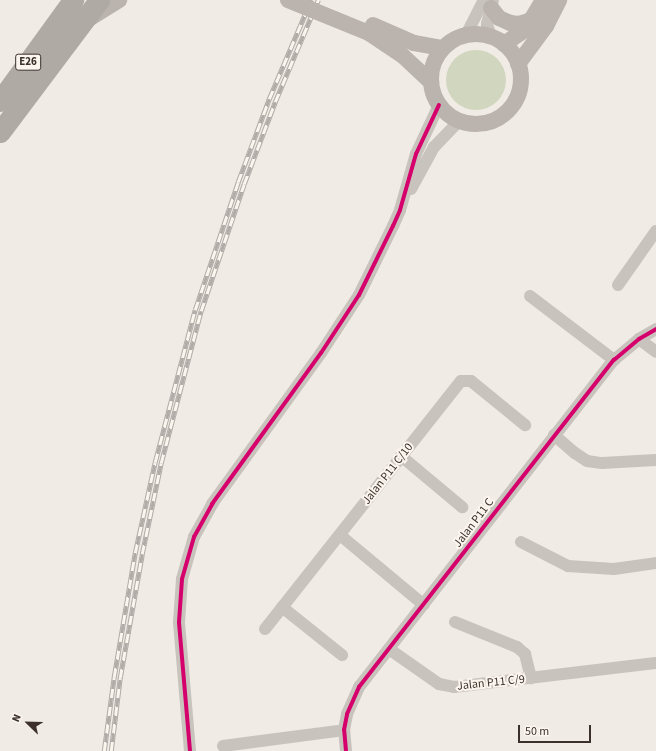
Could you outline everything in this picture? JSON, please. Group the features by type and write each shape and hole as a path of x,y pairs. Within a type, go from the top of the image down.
{"highway":[{"name":"E26","path":"0,100 73,0"},
{"name":"E26","path":"0,132 99,0"}],"main road":[{"path":"83,22 119,0"},
{"path":"288,0 414,43 443,48"},
{"path":"312,0 371,29 402,54 430,82"},
{"path":"498,40 512,53 518,64 520,76 519,90 514,101 507,112 496,119 484,123 471,124 459,121 448,114 439,105 433,94 430,82 434,64 443,48 454,40 466,35 498,40 525,30 543,0"},
{"path":"518,64 546,26 560,0"},
{"path":"489,3 499,18 510,23 519,24 532,20"}],"street":[{"path":"56,24 61,0"},
{"path":"466,35 489,3"},
{"path":"489,3 487,24 498,40"},
{"path":"400,210 416,154 439,105"},
{"path":"190,751 179,622 182,579 194,537 212,504 322,354 359,295 400,210 434,148 441,138 459,121"},
{"path":"618,285 656,231"},
{"path":"530,296 614,360"},
{"name":"Jalan P11 C","path":"346,751 344,730 347,714 359,687 614,360 639,339 656,329"},
{"path":"639,339 656,352"},
{"name":"Jalan P11 C/10","path":"265,629 461,381 471,381 525,426"},
{"path":"554,435 587,461 602,463 656,460"},
{"path":"401,456 462,507"},
{"path":"340,534 424,605"},
{"path":"521,542 568,566 614,569 656,563"},
{"path":"282,607 342,655"},
{"name":"Jalan P11 C/9","path":"455,622 516,647 525,654 531,678"},
{"name":"Jalan P11 C/9","path":"389,649 439,684 446,686 531,678 656,663"},
{"path":"223,746 344,730"}],"green space":[{"path":"470,50 482,50 493,55 501,63 506,74 504,92 493,105 482,110 470,110 459,105 451,97 446,86 446,74 451,63 459,55"}],"railway":[{"path":"104,751 114,677 135,553 155,462 195,310 238,182 269,99 311,0"},
{"path":"111,751 120,678 142,554 161,463 201,311 244,184 275,102 318,0"}],"cycle path":[{"path":"190,751 179,622 182,579 194,537 212,504 321,353 359,295 400,210 416,154 439,105"},
{"path":"346,751 344,730 347,714 359,687 614,360 639,339 656,329"}]}
